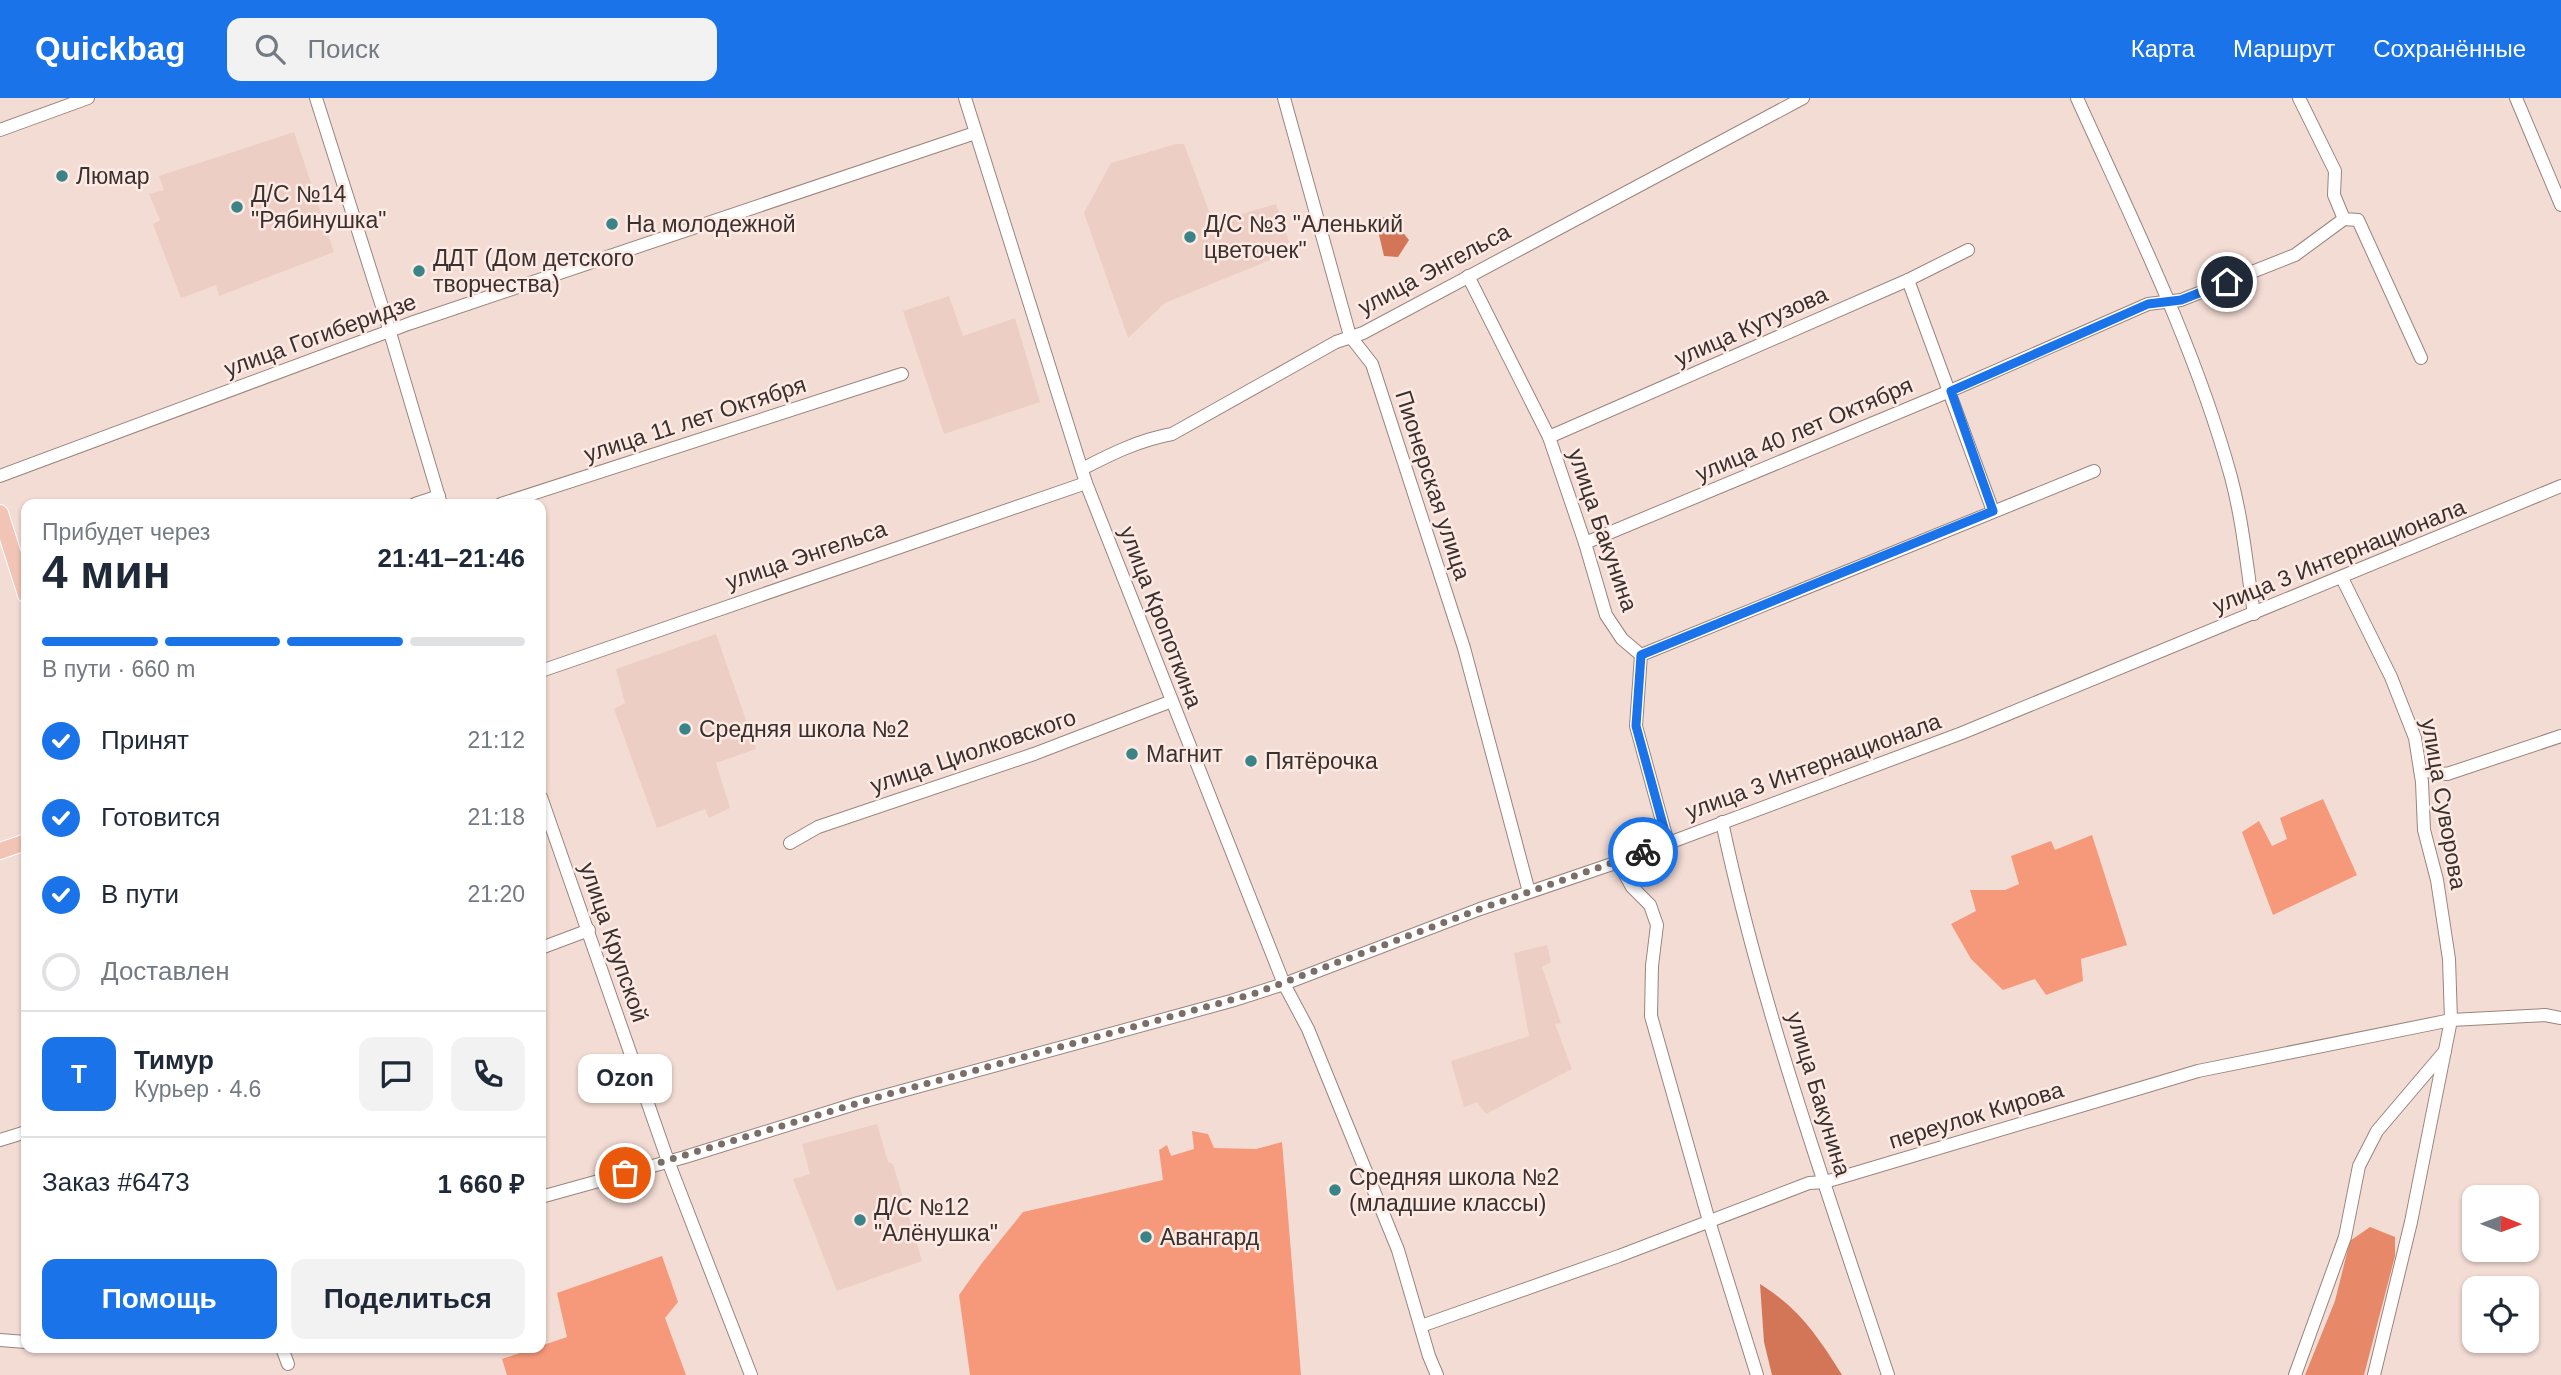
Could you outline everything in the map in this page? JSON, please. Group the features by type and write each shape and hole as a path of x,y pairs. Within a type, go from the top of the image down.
{"main road":[{"path":"0,513 21,579"},
{"path":"0,851 21,844"}],"street":[{"path":"0,130 88,98"},
{"path":"316,98 440,499"},
{"name":"улица Кропоткина","path":"965,98 1086,483 1283,984 1308,1029 1398,1250 1437,1375"},
{"name":"Пионерская улица","path":"1284,98 1350,336 1372,364 1464,648 1529,892"},
{"name":"улица Энгельса","path":"1082,469 1116,451 1172,434 1350,336 1363,332 1803,98"},
{"path":"2077,98 2169,303 2196,374 2231,478 2254,614"},
{"path":"2299,98 2335,171 2334,195 2344,219 2358,220 2421,358"},
{"path":"2516,98 2561,205"},
{"name":"улица Гогиберидзе","path":"0,476 390,331 975,133"},
{"name":"улица 40 лет Октября","path":"1585,543 1951,391 2148,304 2181,300 2295,255 2344,219"},
{"name":"улица Кутузова","path":"1549,437 1908,280 1968,250"},
{"name":"улица Бакунина","path":"1468,276 1549,437 1606,615 1622,639 1641,655"},
{"path":"1908,280 1993,511"},
{"name":"улица 11 лет Октября","path":"515,499 902,374"},
{"path":"1668,843 1636,726 1641,655 2094,471"},
{"name":"улица Энгельса","path":"546,669 1086,483"},
{"name":"улица 3 Интернационала","path":"546,1196 819,1114 1231,1001 1283,984 1962,733 2561,486"},
{"name":"улица Суворова","path":"2342,578 2404,708 2415,738 2424,830 2437,880 2449,959 2451,1020 2411,1222 2374,1375"},
{"name":"улица Циолковского","path":"790,843 818,827 1034,754 1172,701"},
{"path":"2420,770 2447,774 2561,736"},
{"name":"улица Крупской","path":"546,811 668,1161 751,1375"},
{"name":"улица Бакунина","path":"1723,822 1738,897 1757,964 1888,1375"},
{"path":"1618,862 1632,887 1650,905 1657,925 1652,966 1651,1016 1709,1221 1757,1375"},
{"path":"546,946 589,930"},
{"name":"переулок Кирова","path":"1421,1326 1619,1256 1810,1183 1825,1182 2198,1070 2451,1020 2545,1015 2561,1018"},
{"name":"улица Суворова","path":"2295,1375 2345,1237 2359,1166 2377,1131 2445,1051"},
{"path":"0,1140 21,1134"},
{"path":"0,1340 21,1342"},
{"path":"284,1353 288,1364"}],"shaded area":[{"name":"Д/С №14 \"Рябинушка\"","path":"294,132 334,252 219,296 216,285 181,298 153,224 160,220 149,194 164,190 159,176"},
{"name":"Д/С №3 \"Аленький цветочек\"","path":"1184,144 1213,222 1276,204 1292,251 1165,303 1128,338 1084,213 1111,163"},
{"path":"1390,217 1409,240 1398,257 1384,256 1375,218"},
{"path":"949,296 963,336 1015,318 1040,402 944,434 903,311"},
{"name":"Средняя школа №2","path":"716,634 756,749 716,763 730,808 709,818 705,809 657,828 614,709 625,703 616,669"},
{"path":"2323,799 2357,875 2273,915 2242,832 2259,821 2272,846 2287,839 2280,818"},
{"path":"2092,835 2127,945 2081,959 2083,981 2046,995 2035,979 2003,990 1971,959 1951,924 1976,911 1970,890 2005,890 2019,884 2011,856 2051,841 2055,850"},
{"path":"1547,945 1551,962 1542,967 1561,1023 1555,1024 1572,1069 1486,1114 1477,1102 1464,1107 1451,1061 1529,1036 1514,953"},
{"name":"Д/С №12 \"Алёнушка\"","path":"877,1124 888,1162 893,1164 922,1261 837,1291 793,1179 810,1174 802,1144"},
{"name":"Авангард","path":"1192,1131 1208,1134 1214,1148 1256,1149 1282,1142 1301,1375 970,1375 959,1295 1023,1212 1163,1180 1159,1150 1167,1145 1171,1156 1194,1149"},
{"path":"2370,1227 2395,1237 2395,1256 2364,1375 2305,1375 2335,1301 2350,1241"},
{"path":"662,1256 678,1302 665,1318 686,1375 507,1375 502,1359 520,1353 546,1353 546,1344 567,1337 557,1293"},
{"path":"1760,1284 1786,1303 1807,1325 1842,1375 1772,1375 1764,1342"}],"way so far":[{"path":"625,1173 878,1097 1231,1001 1643,852"}],"place":[{"name":"Люмар","path":"62,176"},
{"name":"Д/С №14 \"Рябинушка\"","path":"237,207"},
{"name":"На молодежной","path":"612,224"},
{"name":"Д/С №3 \"Аленький цветочек\"","path":"1190,237"},
{"name":"ДДТ (Дом детского творчества)","path":"419,271"},
{"name":"Средняя школа №2","path":"685,729"},
{"name":"Магнит","path":"1132,754"},
{"name":"Пятёрочка","path":"1251,761"},
{"name":"Ozon","path":"625,1173"},
{"name":"Средняя школа №2 (младшие классы)","path":"1335,1190"},
{"name":"Д/С №12 \"Алёнушка\"","path":"860,1220"},
{"name":"Авангард","path":"1146,1237"}],"route":[{"path":"1643,852 1668,843 1636,726 1641,655 1993,511 1951,391 2148,304 2181,300 2227,282"}]}
